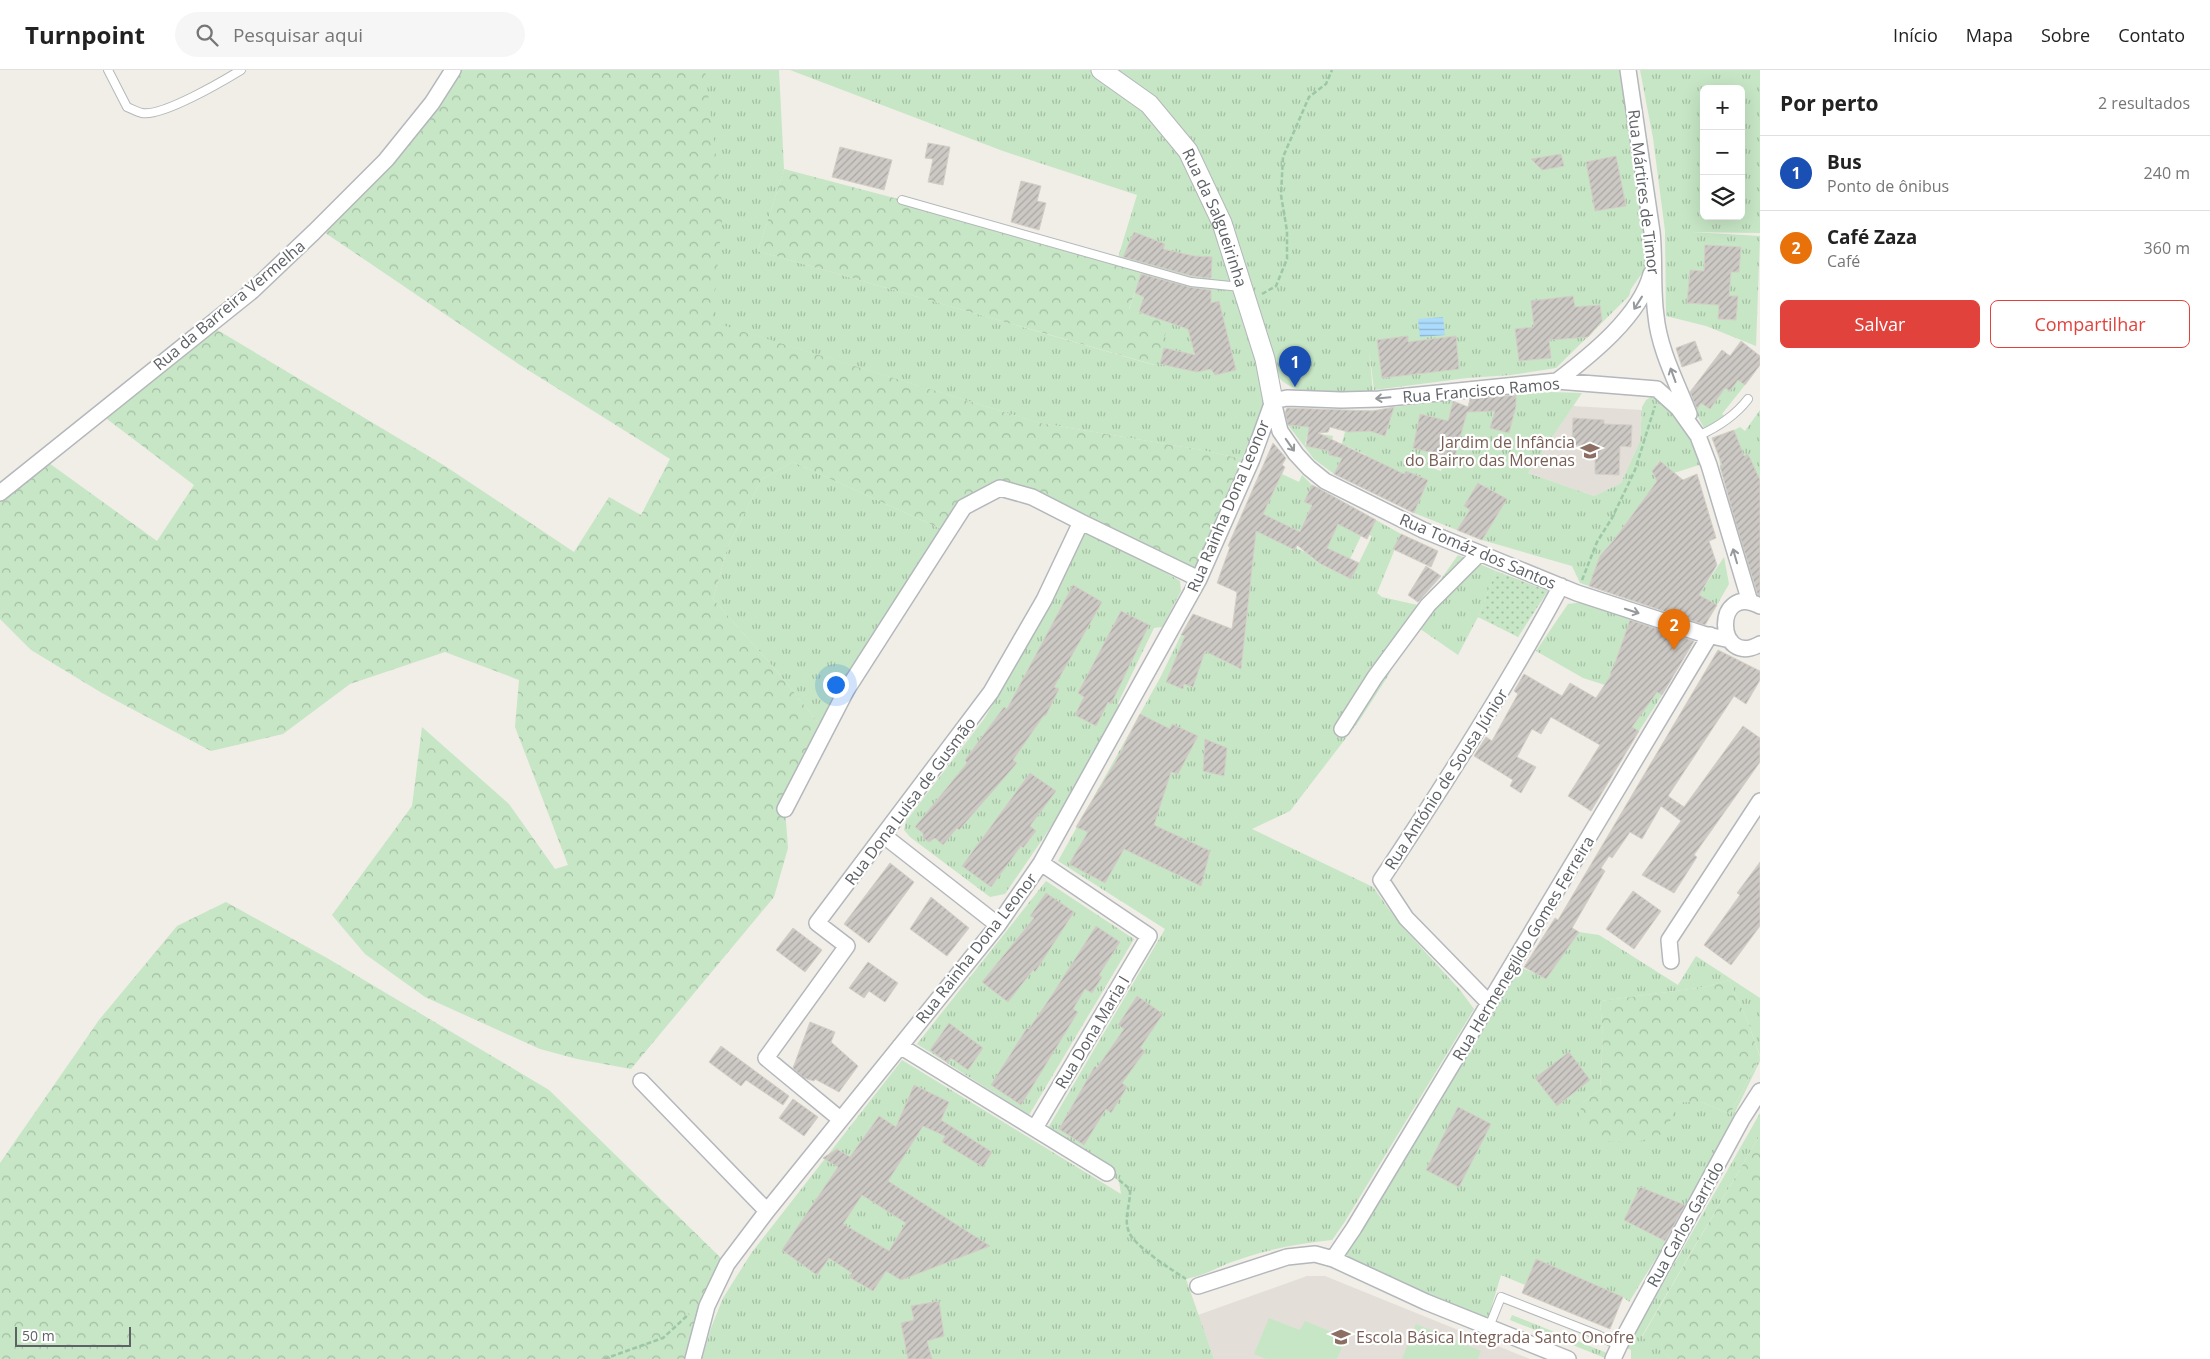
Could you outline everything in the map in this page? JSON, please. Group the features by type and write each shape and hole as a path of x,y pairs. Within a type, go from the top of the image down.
{"street":[{"name":"Rua da Barreira Vermelha","path":"0,493 252,290 314,232 386,160 432,103 453,70"},
{"name":"Rua da Salgueirinha","path":"1101,70 1149,104 1188,150 1221,221 1265,359 1273,401"},
{"name":"Rua Mártires de Timor","path":"1628,70 1655,258 1655,315"},
{"path":"1557,381 1579,364 1632,312 1648,284 1655,258"},
{"name":"Rua Francisco Ramos","path":"1655,315 1658,330 1709,465 1755,604"},
{"name":"Rua Francisco Ramos","path":"1273,401 1287,398 1379,399 1557,381 1657,389 1678,408 1698,436"},
{"name":"Rua Tomáz dos Santos","path":"1273,401 1280,431 1309,468 1325,481 1420,529 1561,586 1730,640 1738,646 1756,648"},
{"name":"Rua Rainha Dona Leonor","path":"693,1359 706,1306 727,1264 840,1119 998,925 1041,863 1199,579 1252,459 1273,401"},
{"path":"785,809 846,691 964,507 1000,488 1032,497 1199,579"},
{"name":"Rua Dona Luisa de Gusmão","path":"840,1119 766,1058 847,946 818,923 991,692 1044,600 1081,522"},
{"path":"1342,729 1375,677 1428,605 1479,554"},
{"name":"Rua António de Sousa Júnior","path":"1489,1003 1406,918 1381,880 1460,760 1531,643 1561,586"},
{"path":"1730,640 1724,625 1727,614 1734,606 1755,604"},
{"name":"Rua Hermenegildo Gomes Ferreira","path":"1333,1259 1354,1228 1710,635"},
{"path":"1671,961 1668,940 1760,801"},
{"path":"883,835 998,925"},
{"name":"Rua Dona Maria I","path":"1035,1128 1150,936 1041,863"},
{"path":"900,1046 1107,1173"},
{"path":"641,1081 767,1211"},
{"name":"Rua Carlos Garrido","path":"1616,1352 1742,1119 1760,1091"},
{"path":"1198,1286 1287,1257 1315,1254 1333,1259 1426,1302 1568,1359"}],"lane":[{"path":"108,70 127,107 143,114 159,112 241,70"},
{"path":"902,200 1191,282 1245,295"},
{"path":"1698,436 1725,422 1748,399"},
{"path":"1489,1327 1501,1298 1598,1335 1616,1352"}],"path":[{"path":"1245,295 1276,286 1287,260 1287,231 1281,195 1283,157 1309,97 1326,84 1332,70"},
{"path":"1577,592 1598,542 1635,470 1655,404"},
{"path":"1107,1173 1130,1189 1127,1214 1128,1232 1137,1243 1162,1263 1198,1286"},
{"path":"604,1359 664,1338 689,1314"}],"shaded area":[{"name":"Jardim de Infância do Bairro das Morenas","path":"1573,406 1642,410 1640,441 1621,483 1594,496 1528,473"},
{"name":"Escola Básica Integrada Santo Onofre","path":"1307,1276 1325,1276 1530,1359 1214,1359 1198,1315"}],"green space":[{"path":"453,70 705,70 723,211 712,322 1040,423 1202,450 1247,460 1198,575 1000,488 964,507 948,532 793,462 762,479 728,546 713,599 775,669 825,731 785,809 788,848 774,897 631,1069 577,1059 540,1049 425,997 365,954 332,915 412,806 422,727 509,804 555,869 568,865 515,727 519,680 445,652 350,684 283,734 211,751 102,693 31,650 0,619 0,493 42,458 157,541 194,485 99,413 209,325 445,466 574,552 609,497 641,515 670,459 520,365 318,228"},
{"path":"705,70 779,70 784,169 758,251 1154,365 1129,310 1143,269 1117,261 1137,195 1003,151 790,70 1619,70 1645,226 1649,263 1631,289 1629,296 1556,368 1511,375 1467,378 1374,390 1369,349 1373,393 1335,394 1307,392 1285,383 1277,375 1268,391 1247,460 1202,450 1040,423 711,322"},
{"path":"1640,70 1760,70 1760,233 1691,232 1760,236 1756,346 1706,326 1666,316 1665,231 1653,138","holes":["1706,245 1741,247 1739,272 1731,272 1729,296 1738,296 1736,320 1718,319 1719,305 1687,303 1690,270 1704,271"]},
{"path":"784,169 902,200 1143,269 1129,309 1169,323 1155,365 758,251"},
{"path":"1715,380 1729,391 1738,380 1745,385 1722,414 1729,419 1706,432 1695,411"},
{"path":"1549,392 1582,393 1528,473 1594,496 1621,483 1640,441 1642,407 1646,400 1651,397 1659,397 1684,421 1702,464 1674,473 1659,461 1652,471 1657,481 1600,556 1589,586 1580,583 1572,566 1482,540 1507,499 1479,483 1464,506 1470,510 1457,530 1414,513 1428,480 1406,471 1393,502 1354,483 1366,455 1347,446 1334,474 1314,459 1288,425 1309,427 1305,445 1319,449 1321,434 1333,436 1329,454 1338,457 1345,432 1360,431 1362,411 1381,410 1385,436 1394,407 1453,400 1435,469 1441,471 1446,453 1455,456 1467,412 1494,409 1508,433 1516,406 1516,395"},
{"path":"1760,410 1760,518 1748,454 1720,466 1719,456 1741,448 1734,430 1740,427 1745,431"},
{"path":"793,462 948,532 825,731 775,669 713,599 728,546 762,479"},
{"path":"1282,474 1299,482 1302,475 1312,485 1304,502 1312,505 1295,550 1296,548 1305,552 1318,563 1351,579 1372,536 1369,535 1376,520 1401,534 1377,593 1382,597 1422,606 1458,555 1496,571 1478,617 1458,655 1413,624 1388,676 1359,721 1290,811 1252,829 1373,887 1398,922 1460,990 1474,1009 1344,1223 1332,1240 1293,1245 1267,1251 1186,1279 1214,1359 702,1359 711,1328 723,1298 752,1252 902,1060 1121,1194 1119,1181 1107,1173 1110,1166 1048,1128 1165,929 1058,861 1160,678 1181,635 1225,655 1223,660 1238,668 1242,663 1256,531 1285,545 1263,514"},
{"path":"1346,504 1361,536 1350,559 1317,544 1333,534"},
{"path":"1083,525 1180,581 1181,591 1162,627 1154,628 1118,703 1120,708 1057,818 1005,894 990,897 910,837 904,830 906,821 984,719 1015,668"},
{"path":"1724,557 1729,584 1717,605 1699,595"},
{"path":"1496,571 1548,591 1518,637 1478,617"},
{"path":"1583,602 1631,617 1610,673 1611,675 1605,685 1583,678 1536,651 1568,604"},
{"path":"1656,691 1662,695 1639,731 1622,721"},
{"path":"1046,881 1134,939 1029,1115 917,1044"},
{"path":"226,902 327,958 549,1090 727,1264 693,1359 0,1359 0,1163 99,1020 177,926"},
{"path":"1579,932 1599,935 1678,985 1696,956 1760,998 1760,1056 1748,1022 1729,980 1705,987 1600,1001 1603,1035 1600,1090 1582,1103 1701,1102 1730,1114 1760,1057 1760,1061 1724,1135 1686,1205 1640,1187 1624,1220 1666,1242 1629,1302 1623,1297 1536,1260 1525,1285 1501,1275 1492,1305 1489,1327 1333,1259 1513,964 1546,978"},
{"path":"1729,980 1748,1022 1760,1057 1730,1114 1701,1102 1677,1102 1666,1133 1634,1143 1607,1141 1578,1122 1582,1103 1600,1090 1603,1035 1600,1001 1705,987"},
{"path":"1760,1113 1760,1135 1642,1336 1672,1359 1631,1359 1631,1350 1625,1347 1631,1340"},
{"path":"1760,1135 1760,1359 1672,1359 1642,1337"},
{"path":"1512,1315 1607,1353 1605,1358 1510,1320"},
{"path":"1269,1318 1300,1330 1305,1321 1346,1338 1337,1359 1266,1359 1254,1354"},
{"path":"1416,1324 1481,1351 1478,1359 1402,1359"}],"water":[{"path":"1443,317 1445,335 1420,337 1418,319"}],"building":[{"path":"928,143 950,147 943,185 928,182 933,159 925,158"},
{"path":"840,147 892,160 884,190 832,177"},
{"path":"1561,154 1564,166 1542,170 1531,159"},
{"path":"1616,156 1626,206 1595,211 1586,162"},
{"path":"1021,181 1041,186 1037,201 1046,203 1039,230 1011,222"},
{"path":"1134,232 1165,244 1163,249 1194,256 1212,257 1211,278 1192,276 1123,257"},
{"path":"1705,245 1741,247 1739,272 1731,272 1729,296 1738,296 1736,320 1718,319 1719,305 1687,303 1690,270 1704,271"},
{"path":"1141,274 1190,287 1211,290 1211,303 1219,301 1236,370 1215,375 1211,369 1197,372 1160,364 1164,348 1195,355 1188,329 1139,312 1144,297 1135,293"},
{"path":"1573,296 1575,307 1600,305 1602,321 1588,337 1549,340 1551,358 1519,361 1515,329 1534,327 1531,301"},
{"path":"1408,336 1408,342 1456,336 1459,369 1382,378 1377,340"},
{"path":"1695,341 1702,360 1682,367 1676,348"},
{"path":"1741,341 1760,356 1760,365 1745,385 1738,380 1730,391 1725,388 1710,409 1701,403 1697,409 1690,392 1722,350 1730,356"},
{"path":"1516,395 1516,406 1509,433 1490,428 1495,411 1467,412 1455,456 1446,453 1445,456 1413,448 1420,414 1448,421 1453,401 1468,407 1470,399"},
{"path":"1394,407 1385,436 1370,431 1348,432 1330,427 1328,432 1318,433 1404,474 1406,471 1428,480 1414,513 1334,474 1342,458 1329,455 1329,451 1306,446 1309,427 1288,425 1285,413 1287,408 1373,411"},
{"path":"1573,418 1604,420 1604,424 1632,425 1631,447 1620,446 1619,475 1595,474 1595,459 1583,459 1583,446 1572,445"},
{"path":"1734,430 1744,456 1748,454 1760,480 1760,596 1758,596 1734,517 1720,466 1722,465 1712,438"},
{"path":"1273,443 1286,458 1282,465 1285,467 1263,514 1300,532 1312,505 1304,502 1312,485 1376,520 1367,539 1338,524 1327,548 1359,563 1351,579 1319,563 1297,545 1295,550 1256,531 1241,669 1205,651 1193,687 1184,684 1183,689 1166,682 1185,636 1181,635 1193,614 1232,629 1237,592 1217,583 1230,547 1228,546"},
{"path":"1660,461 1683,480 1697,474 1716,538 1709,541 1717,565 1699,595 1717,605 1705,625 1589,586 1600,556 1657,481 1652,471"},
{"path":"1478,483 1507,499 1482,540 1457,530 1470,510 1464,506"},
{"path":"1401,534 1438,551 1431,567 1393,549"},
{"path":"1426,566 1441,576 1418,602 1408,595"},
{"path":"1073,585 1102,602 1054,687 1059,689 1046,715 1044,715 1013,760 1017,763 959,830 957,828 943,845 935,838 929,842 923,838 923,833 915,827 967,763 965,760 1004,707 1007,709"},
{"path":"1121,611 1149,625 1111,704 1108,702 1096,726 1075,715 1084,697 1078,693"},
{"path":"1630,620 1694,641 1662,695 1657,692 1632,727 1639,731 1591,811 1568,796 1600,745 1551,717 1541,734 1532,729 1517,757 1536,767 1521,793 1510,786 1513,780 1474,756 1486,737 1492,741 1518,694 1514,691 1524,674 1562,696 1570,683 1596,698 1611,675 1610,673"},
{"path":"1718,650 1760,671 1760,680 1746,704 1734,696 1668,796 1684,807 1743,726 1760,738 1760,762 1694,855 1697,857 1674,893 1642,875 1681,821 1661,806 1642,839 1630,832 1612,858 1609,856 1601,868 1605,871 1572,928 1579,932 1546,979 1524,967 1555,918 1558,920"},
{"path":"1140,714 1170,729 1172,724 1198,736 1178,774 1171,772 1154,825 1210,851 1201,886 1124,849 1105,883 1069,864 1088,832 1076,827 1116,761"},
{"path":"1205,739 1227,748 1224,776 1203,771"},
{"path":"1030,773 1056,791 1030,826 1036,831 1023,848 1021,846 991,887 962,866"},
{"path":"1760,862 1760,926 1731,965 1704,945 1740,895 1737,893"},
{"path":"890,863 914,882 869,943 844,924"},
{"path":"1633,891 1661,911 1634,949 1606,929"},
{"path":"1046,893 1074,912 1035,972 1033,970 1008,1002 982,982 1034,918 1030,916"},
{"path":"931,897 969,928 947,956 910,929"},
{"path":"1096,926 1120,942 1099,975 1102,977 1092,993 1085,989 1073,1009 1078,1012 1021,1105 991,1085"},
{"path":"793,928 822,950 805,972 776,950"},
{"path":"868,962 898,983 885,1002 869,991 864,998 849,988"},
{"path":"1137,996 1163,1014 1140,1048 1145,1051 1122,1083 1127,1087 1111,1113 1106,1109 1084,1145 1059,1129 1095,1066 1097,1068 1124,1029 1118,1025"},
{"path":"810,1022 835,1032 831,1042 858,1066 839,1092 815,1079 814,1081 804,1078 793,1068"},
{"path":"949,1023 983,1048 968,1070 951,1058 948,1063 930,1050"},
{"path":"721,1046 789,1096 783,1105 746,1080 741,1086 709,1062"},
{"path":"1569,1052 1590,1080 1557,1106 1535,1078"},
{"path":"914,1085 949,1102 941,1120 992,1152 983,1167 942,1142 945,1136 923,1126 888,1181 990,1246 901,1280 886,1271 873,1291 849,1277 852,1273 829,1258 817,1275 782,1250 838,1167 823,1158 837,1149 850,1157 879,1116 896,1127","holes":["862,1195 906,1223 889,1251 843,1224"]},
{"path":"793,1099 818,1117 804,1136 779,1118"},
{"path":"1458,1107 1491,1124 1459,1187 1426,1170"},
{"path":"1640,1187 1685,1205 1665,1241 1624,1220"},
{"path":"1536,1259 1623,1297 1610,1329 1522,1293"},
{"path":"939,1301 944,1336 927,1341 932,1359 908,1359 901,1323 914,1320 911,1306"}],"place":[{"name":"Bus","path":"1295,387"},
{"name":"Jardim de Infância do Bairro das Morenas","path":"1590,451"},
{"name":"Café Zaza","path":"1674,650"},
{"name":"Escola Básica Integrada Santo Onofre","path":"1341,1337"}]}
